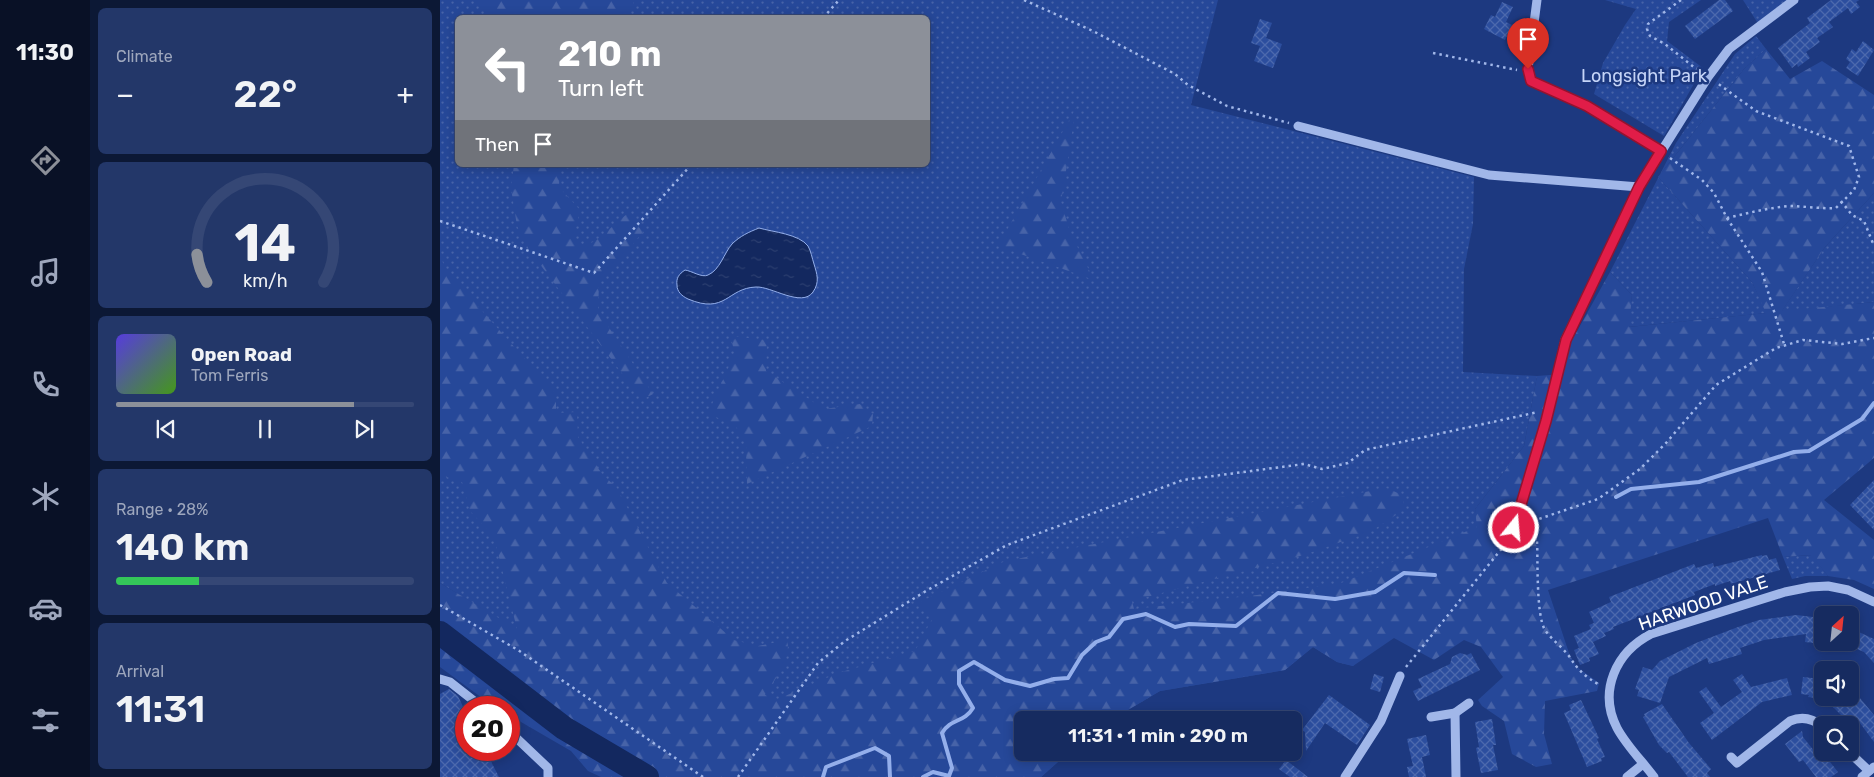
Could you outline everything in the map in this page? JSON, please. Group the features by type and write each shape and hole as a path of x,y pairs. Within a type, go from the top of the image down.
{"street":[{"path":"1537,0 1528,72 1531,81 1587,106 1661,151"},
{"path":"1514,528 1549,410 1566,340 1639,187 1708,77 1729,49 1781,4 1794,0"},
{"path":"1298,126 1489,175 1639,187"},
{"name":"HARWOOD VALE","path":"1654,777 1618,729 1612,716 1609,686 1624,655 1642,639 1651,634 1785,592 1810,587 1828,586 1848,590 1874,602"},
{"path":"1345,777 1380,721 1400,676"},
{"path":"440,679 450,682 467,696"},
{"path":"1432,717 1455,713 1469,703"},
{"path":"1455,713 1456,777"},
{"path":"1732,757 1737,763 1790,721 1798,717 1814,721"},
{"path":"520,741 548,768 548,777"},
{"path":"1858,761 1868,772"},
{"path":"1627,777 1643,764"}],"path":[{"path":"826,15 839,0"},
{"path":"1024,0 1093,31 1175,74 1188,86 1227,106 1298,126"},
{"path":"1681,0 1648,24 1647,29 1650,36 1665,44 1695,69 1756,111 1849,146 1859,177 1854,190 1836,208 1816,209 1791,206 1727,218"},
{"path":"1433,53 1528,72"},
{"path":"1661,151 1702,180 1714,193 1727,218 1762,272 1784,344"},
{"path":"440,222 594,273 688,167"},
{"path":"1841,201 1852,215 1864,221 1874,246"},
{"path":"1609,686 1599,685 1576,668 1569,656 1546,631 1543,625 1538,593 1537,541 1535,536 1524,525 1598,499 1640,469 1666,443 1716,384 1776,348 1802,340 1842,344 1874,338"},
{"path":"738,777 818,663 844,641 1007,545 1183,480 1304,464 1322,469 1348,463 1365,450 1549,410"},
{"path":"1400,676 1413,657 1503,547 1514,528"},
{"path":"440,605 518,650 703,777"}],"green space":[{"path":"440,0 1218,0 1191,105 1474,177 1473,224 1464,269 1463,372 1537,376 1524,446 1475,509 1479,526 1353,666 1337,662 1313,647 1285,670 1160,691 1126,711 1014,711 1014,761 1059,761 1041,777 517,630 440,583"},
{"path":"478,0 635,0 627,15 490,15"},
{"name":"Longsight Park","path":"1605,0 1701,0 1669,22 1667,41 1703,68 1664,136 1594,94 1603,63 1636,9"},
{"path":"1743,0 1790,0 1759,25"},
{"path":"1756,36 1766,49 1744,69 1660,175 1676,143 1735,54"},
{"path":"1766,49 1790,79 1822,61 1874,95 1874,193 1825,247 1782,311 1874,302 1874,458 1824,500 1874,540 1874,589 1854,580 1828,576 1811,555 1783,557 1768,518 1548,590 1570,656 1577,667 1599,683 1597,691 1545,701 1544,734 1552,764 1536,767 1512,754 1504,721 1482,706 1478,700 1503,677 1481,647 1464,640 1434,660 1394,638 1353,666 1337,662 1313,647 1285,670 1160,691 1126,711 1014,711 1014,761 1059,761 1041,777 601,777 588,771 571,751 520,721 520,696 479,696 440,667 440,583 517,629 494,537 470,511 462,482 440,475 440,254 445,269 556,394 556,413 577,412 578,437 602,474 617,488 667,583 734,640 758,646 787,640 788,647 785,662 765,695 778,699 838,673 915,651 932,619 920,602 1005,561 1386,488 1398,493 1404,503 1399,513 1370,532 1300,556 1132,601 1134,609 1341,583 1477,527 1475,509 1524,446 1537,376 1563,374 1571,342 1610,272 1632,295 1629,327 1766,313 1752,282 1658,177 1744,69"},
{"path":"1076,108 1061,202 1070,232 1094,280 998,246"},
{"path":"514,167 560,167 559,187 580,210 573,240 582,248 598,239 628,213 643,232 599,284 598,311 653,394 642,400 530,251 517,226 511,188"},
{"path":"1658,177 1752,282 1767,313 1628,327 1632,295 1610,272"},
{"path":"1874,193 1874,302 1781,312 1825,247"},
{"path":"730,336 767,340 766,371 824,409 860,404 873,414 872,426 747,484 746,442 736,427 708,413 735,353"},
{"path":"1812,555 1828,576 1805,576 1792,579 1783,557"}],"water":[{"path":"759,228 792,236 808,246 817,278 817,285 813,292 802,298 762,288 746,288 719,302 711,304 688,299 680,294 677,280 678,276 685,270 706,276 712,273 735,241"}],"building":[{"path":"1719,0 1725,0 1733,11 1695,39 1685,26"},
{"path":"1831,0 1859,0 1856,2 1860,7 1851,14 1848,8 1829,22 1833,27 1817,38 1820,42 1806,52 1810,58 1798,67 1797,64 1792,68 1778,48 1810,23 1807,18"},
{"path":"1502,2 1513,7 1506,22 1512,25 1505,40 1484,29 1491,15 1495,17"},
{"path":"1260,19 1272,23 1266,38 1282,44 1273,68 1254,61 1260,46 1251,43"},
{"path":"1863,41 1874,50 1858,76 1846,68 1850,62 1846,59 1852,49 1856,52"},
{"path":"1874,480 1874,530 1850,505"},
{"path":"1767,555 1769,560 1776,558 1780,570 1731,584 1730,581 1715,586 1715,584 1694,592 1695,595 1613,627 1614,629 1604,633 1606,636 1593,642 1599,654 1589,658 1590,661 1580,665 1574,650 1579,648 1574,636 1591,629 1589,625 1594,623 1589,612 1611,602 1609,597 1694,564 1696,568 1713,563 1714,567"},
{"path":"1796,615 1814,617 1814,643 1805,642 1806,634 1764,640 1740,648 1742,654 1709,664 1707,658 1669,677 1660,703 1637,696 1639,690 1635,689 1643,667 1652,670 1660,661 1696,643 1759,620"},
{"path":"1859,632 1874,639 1874,663 1864,652 1859,650"},
{"path":"1460,653 1467,655 1471,653 1480,670 1418,701 1413,691 1422,687 1418,679 1450,664 1452,657"},
{"path":"1374,674 1384,677 1380,692 1370,689"},
{"path":"1742,674 1751,687 1787,678 1792,695 1762,702 1712,740 1700,723 1714,713 1699,692 1706,687 1721,707 1742,692 1733,680"},
{"path":"1803,677 1814,678 1814,698 1801,694"},
{"path":"449,689 458,696 455,696 455,761 491,761 499,777 440,777 440,694"},
{"path":"1329,695 1370,725 1357,745 1325,723 1306,751 1305,732 1302,730"},
{"path":"1859,697 1874,715 1874,742 1859,722 1859,716 1842,716 1832,706 1859,706"},
{"path":"1581,700 1599,738 1597,739 1605,757 1601,758 1602,761 1587,767 1564,713 1571,710 1569,705"},
{"path":"1662,704 1689,743 1711,769 1707,773 1710,777 1688,777 1669,752 1667,753 1659,745 1643,717 1645,716 1644,714"},
{"path":"1492,719 1496,745 1493,745 1498,770 1481,773 1476,748 1479,747 1475,722"},
{"path":"1802,731 1803,737 1814,751 1814,761 1829,761 1838,772 1831,777 1816,777 1803,760 1799,762 1785,744"},
{"path":"1426,735 1430,755 1422,757 1426,777 1409,777 1407,767 1413,766 1407,739"},
{"path":"1287,761 1308,777 1290,777 1279,769"}],"waterway":[{"path":"1616,497 1631,489 1699,482 1794,452 1809,451 1862,419 1874,403"},
{"path":"923,777 933,772 949,776 952,768 942,733 949,725 966,716 973,708 959,684 959,671 974,662 1005,680 1030,686 1054,679 1068,678 1082,655 1096,642 1109,637 1123,619 1146,614 1175,627 1189,624 1236,626 1278,593 1335,599 1375,592 1404,573 1435,575"},
{"path":"440,633 564,728 647,777"},
{"path":"823,777 826,767 875,748 889,756 890,777"}],"route":[{"path":"1514,528 1546,421 1566,340 1639,187 1661,151 1587,106 1531,81 1528,69"}]}
